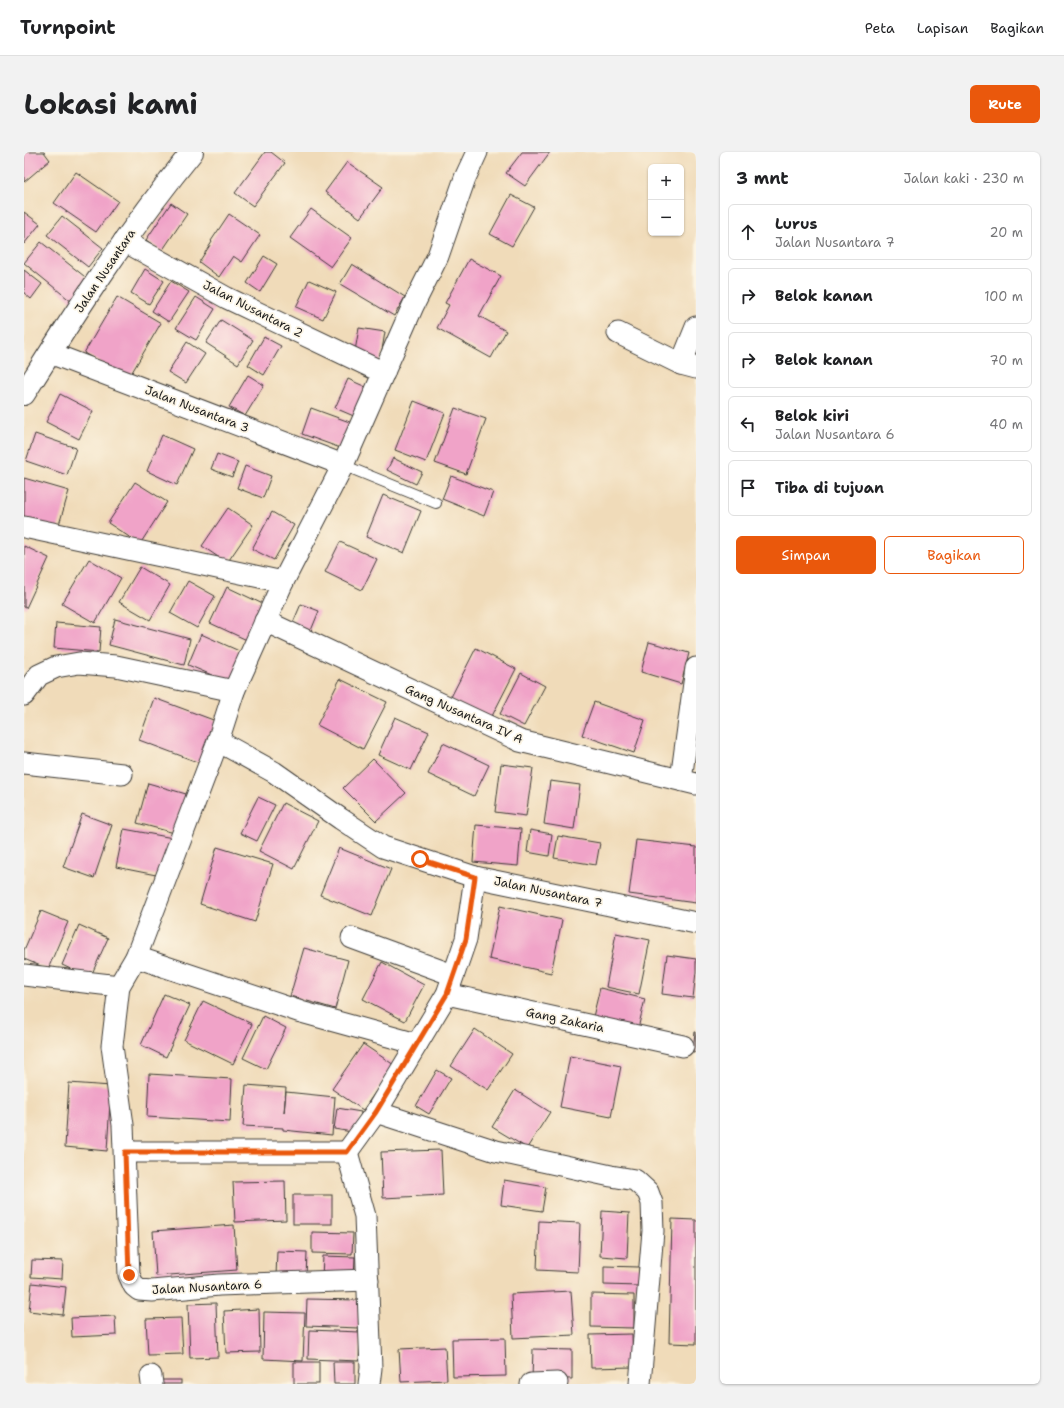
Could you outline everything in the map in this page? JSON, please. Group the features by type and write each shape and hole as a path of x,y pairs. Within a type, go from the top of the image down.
{"street":[{"name":"Jalan Nusantara","path":"24,394 124,241 157,195 192,152"},
{"path":"347,1152 125,1152 123,1125 112,1046 120,986 136,957 218,741 234,691 283,582 343,465 413,306 438,256 465,178 477,152"},
{"name":"Jalan Nusantara 2","path":"124,241 227,298 384,373"},
{"path":"618,333 689,366 696,327"},
{"name":"Jalan Nusantara 3","path":"50,353 343,465"},
{"path":"24,527 283,582"},
{"name":"Gang Nusantara IV A","path":"265,621 520,740 689,782"},
{"path":"24,695 39,675 56,667 79,663 116,666 234,691"},
{"path":"689,782 696,668"},
{"name":"Jalan Nusantara 7","path":"218,741 274,772 383,847 475,877 696,923"},
{"path":"24,763 122,774"},
{"path":"347,1152 376,1112 417,1044 450,984 466,939 475,877"},
{"name":"Gang Zakaria","path":"352,938 450,984 683,1046"},
{"path":"136,957 301,1012 417,1044"},
{"path":"24,975 120,986"},
{"path":"376,1112 496,1151 634,1180 648,1192 652,1203 653,1231 640,1384"},
{"name":"Jalan Nusantara 6","path":"125,1152 129,1275 134,1286 138,1290 152,1291 220,1285 368,1280"},
{"path":"347,1152 364,1216 371,1368 369,1384"},
{"path":"531,1384 557,1383"}],"lane":[{"path":"343,465 436,503"}],"building":[{"path":"24,152 44,152 50,160 24,182"},
{"path":"265,152 271,152 285,163 253,206 235,193"},
{"path":"522,152 550,152 525,186 506,173"},
{"path":"347,162 383,187 360,218 325,192"},
{"path":"76,172 118,201 96,232 54,203"},
{"path":"511,195 534,207 512,246 490,234"},
{"path":"171,203 187,214 162,251 146,240"},
{"path":"311,209 352,238 331,267 290,238"},
{"path":"24,212 40,224 24,244"},
{"path":"229,214 260,235 242,262 233,256 219,277 199,262"},
{"path":"62,216 103,248 88,267 47,235"},
{"path":"41,242 89,280 72,302 24,263"},
{"path":"264,256 277,264 260,292 247,283"},
{"path":"469,259 501,276 479,316 506,331 491,358 437,328 449,305 445,303"},
{"path":"352,264 405,297 394,316 340,284"},
{"path":"145,269 164,281 149,304 131,293"},
{"path":"24,270 42,284 31,299 24,293"},
{"path":"309,280 336,292 323,319 296,307"},
{"path":"171,281 189,292 169,322 152,311"},
{"path":"117,297 161,323 128,379 84,353"},
{"path":"196,297 215,309 196,340 176,328"},
{"path":"221,320 253,340 238,364 206,343"},
{"path":"359,328 385,332 380,362 354,357"},
{"path":"264,337 281,346 264,375 248,365"},
{"path":"187,342 205,354 186,383 168,372"},
{"path":"248,375 264,385 245,416 229,407"},
{"path":"348,379 368,388 356,417 335,408"},
{"path":"60,394 93,411 79,439 46,422"},
{"path":"414,401 445,413 426,462 395,450"},
{"path":"311,408 355,424 346,450 302,434"},
{"path":"455,408 486,419 466,474 435,463"},
{"path":"35,434 76,448 67,475 26,461"},
{"path":"162,435 193,449 177,485 147,471"},
{"path":"217,454 238,462 232,477 211,469"},
{"path":"393,458 422,472 416,484 387,470"},
{"path":"245,466 271,476 263,498 237,488"},
{"path":"451,476 493,492 484,516 442,499"},
{"path":"24,478 69,491 58,528 24,518"},
{"path":"135,482 167,502 140,544 108,523"},
{"path":"383,495 421,511 404,553 366,537"},
{"path":"228,508 253,525 227,563 202,546"},
{"path":"272,512 294,525 274,560 252,549"},
{"path":"340,542 377,559 362,590 325,572"},
{"path":"24,546 49,558 26,608 24,607"},
{"path":"89,559 121,578 95,623 62,604"},
{"path":"140,567 170,585 150,620 119,602"},
{"path":"188,581 215,596 197,628 170,613"},
{"path":"227,587 265,605 249,641 210,623"},
{"path":"301,604 319,611 310,633 292,625"},
{"path":"115,619 190,639 184,665 109,645"},
{"path":"56,623 101,627 99,652 54,648"},
{"path":"201,634 246,654 233,684 188,665"},
{"path":"649,642 689,653 681,684 641,672"},
{"path":"476,648 516,669 490,720 450,699"},
{"path":"521,673 545,686 524,726 500,714"},
{"path":"340,679 387,702 363,749 317,725"},
{"path":"154,698 216,721 200,763 139,740"},
{"path":"594,702 645,720 634,753 582,735"},
{"path":"395,717 429,732 411,770 378,755"},
{"path":"443,743 489,765 474,796 428,774"},
{"path":"373,759 406,793 376,821 343,788"},
{"path":"501,764 533,768 526,816 495,812"},
{"path":"550,781 580,785 574,829 544,824"},
{"path":"148,783 193,796 182,835 137,823"},
{"path":"258,797 275,805 257,841 240,833"},
{"path":"283,803 318,821 294,869 259,851"},
{"path":"82,814 112,825 94,878 63,867"},
{"path":"476,825 521,829 518,866 473,862"},
{"path":"124,829 173,838 166,877 116,867"},
{"path":"530,830 552,834 549,856 527,852"},
{"path":"558,836 600,843 596,865 554,858"},
{"path":"636,840 696,847 696,903 629,894"},
{"path":"217,847 273,864 255,922 200,904"},
{"path":"339,848 391,869 372,916 320,895"},
{"path":"500,906 562,920 551,973 489,959"},
{"path":"41,911 68,922 48,969 24,959 24,950"},
{"path":"79,925 108,938 90,978 62,965"},
{"path":"616,933 650,940 639,994 606,987"},
{"path":"304,948 348,960 335,1009 290,996"},
{"path":"667,955 696,959 693,998 662,994"},
{"path":"382,962 424,985 405,1021 363,999"},
{"path":"600,988 645,999 637,1033 592,1021"},
{"path":"164,994 190,1005 166,1057 141,1045"},
{"path":"203,1001 252,1024 233,1064 184,1040"},
{"path":"263,1016 286,1028 266,1069 243,1058"},
{"path":"475,1029 512,1054 488,1090 451,1066"},
{"path":"695,1032 696,1052 693,1052"},
{"path":"363,1044 394,1065 363,1110 332,1089"},
{"path":"570,1056 621,1066 611,1117 560,1107"},
{"path":"437,1070 451,1078 429,1114 416,1106"},
{"path":"149,1074 232,1079 230,1122 147,1117"},
{"path":"69,1083 111,1086 107,1151 65,1147"},
{"path":"246,1085 286,1088 284,1113 286,1092 335,1097 332,1135 283,1130 283,1128 243,1126"},
{"path":"515,1090 550,1112 527,1148 492,1127"},
{"path":"337,1108 361,1112 358,1133 334,1129"},
{"path":"441,1150 443,1195 383,1198 381,1152"},
{"path":"504,1180 546,1187 542,1211 501,1205"},
{"path":"285,1181 286,1220 235,1222 233,1182"},
{"path":"293,1195 332,1195 332,1224 293,1224"},
{"path":"602,1211 629,1213 627,1258 600,1256"},
{"path":"672,1219 696,1220 696,1344 669,1343"},
{"path":"539,1221 580,1223 578,1272 537,1270"},
{"path":"234,1225 237,1270 156,1276 153,1231"},
{"path":"312,1232 353,1233 352,1254 312,1253"},
{"path":"277,1251 307,1252 306,1277 276,1276"},
{"path":"323,1256 355,1257 354,1279 322,1278"},
{"path":"32,1260 63,1261 62,1279 31,1277"},
{"path":"604,1266 639,1267 639,1286 604,1285"},
{"path":"32,1283 66,1287 63,1315 29,1311"},
{"path":"571,1291 574,1335 513,1338 511,1294"},
{"path":"591,1294 634,1295 634,1328 591,1327"},
{"path":"307,1299 359,1300 359,1328 306,1326"},
{"path":"216,1303 218,1357 190,1358 188,1304"},
{"path":"259,1309 260,1352 226,1353 224,1311"},
{"path":"264,1312 305,1313 303,1361 263,1359"},
{"path":"115,1316 116,1335 72,1337 71,1318"},
{"path":"181,1318 183,1354 148,1355 146,1319"},
{"path":"309,1330 360,1332 359,1361 308,1359"},
{"path":"632,1334 633,1367 591,1368 590,1335"},
{"path":"505,1338 506,1376 453,1377 452,1339"},
{"path":"445,1347 447,1380 401,1382 399,1349"},
{"path":"533,1349 572,1350 572,1379 532,1378"},
{"path":"294,1362 319,1362 319,1384 294,1384"},
{"path":"333,1362 355,1362 355,1384 334,1384"},
{"path":"158,1380 181,1380 181,1384 158,1384"}],"route":[{"path":"129,1275 125,1152 347,1152 359,1137 376,1112 447,994 466,939 475,877 420,859"}]}
